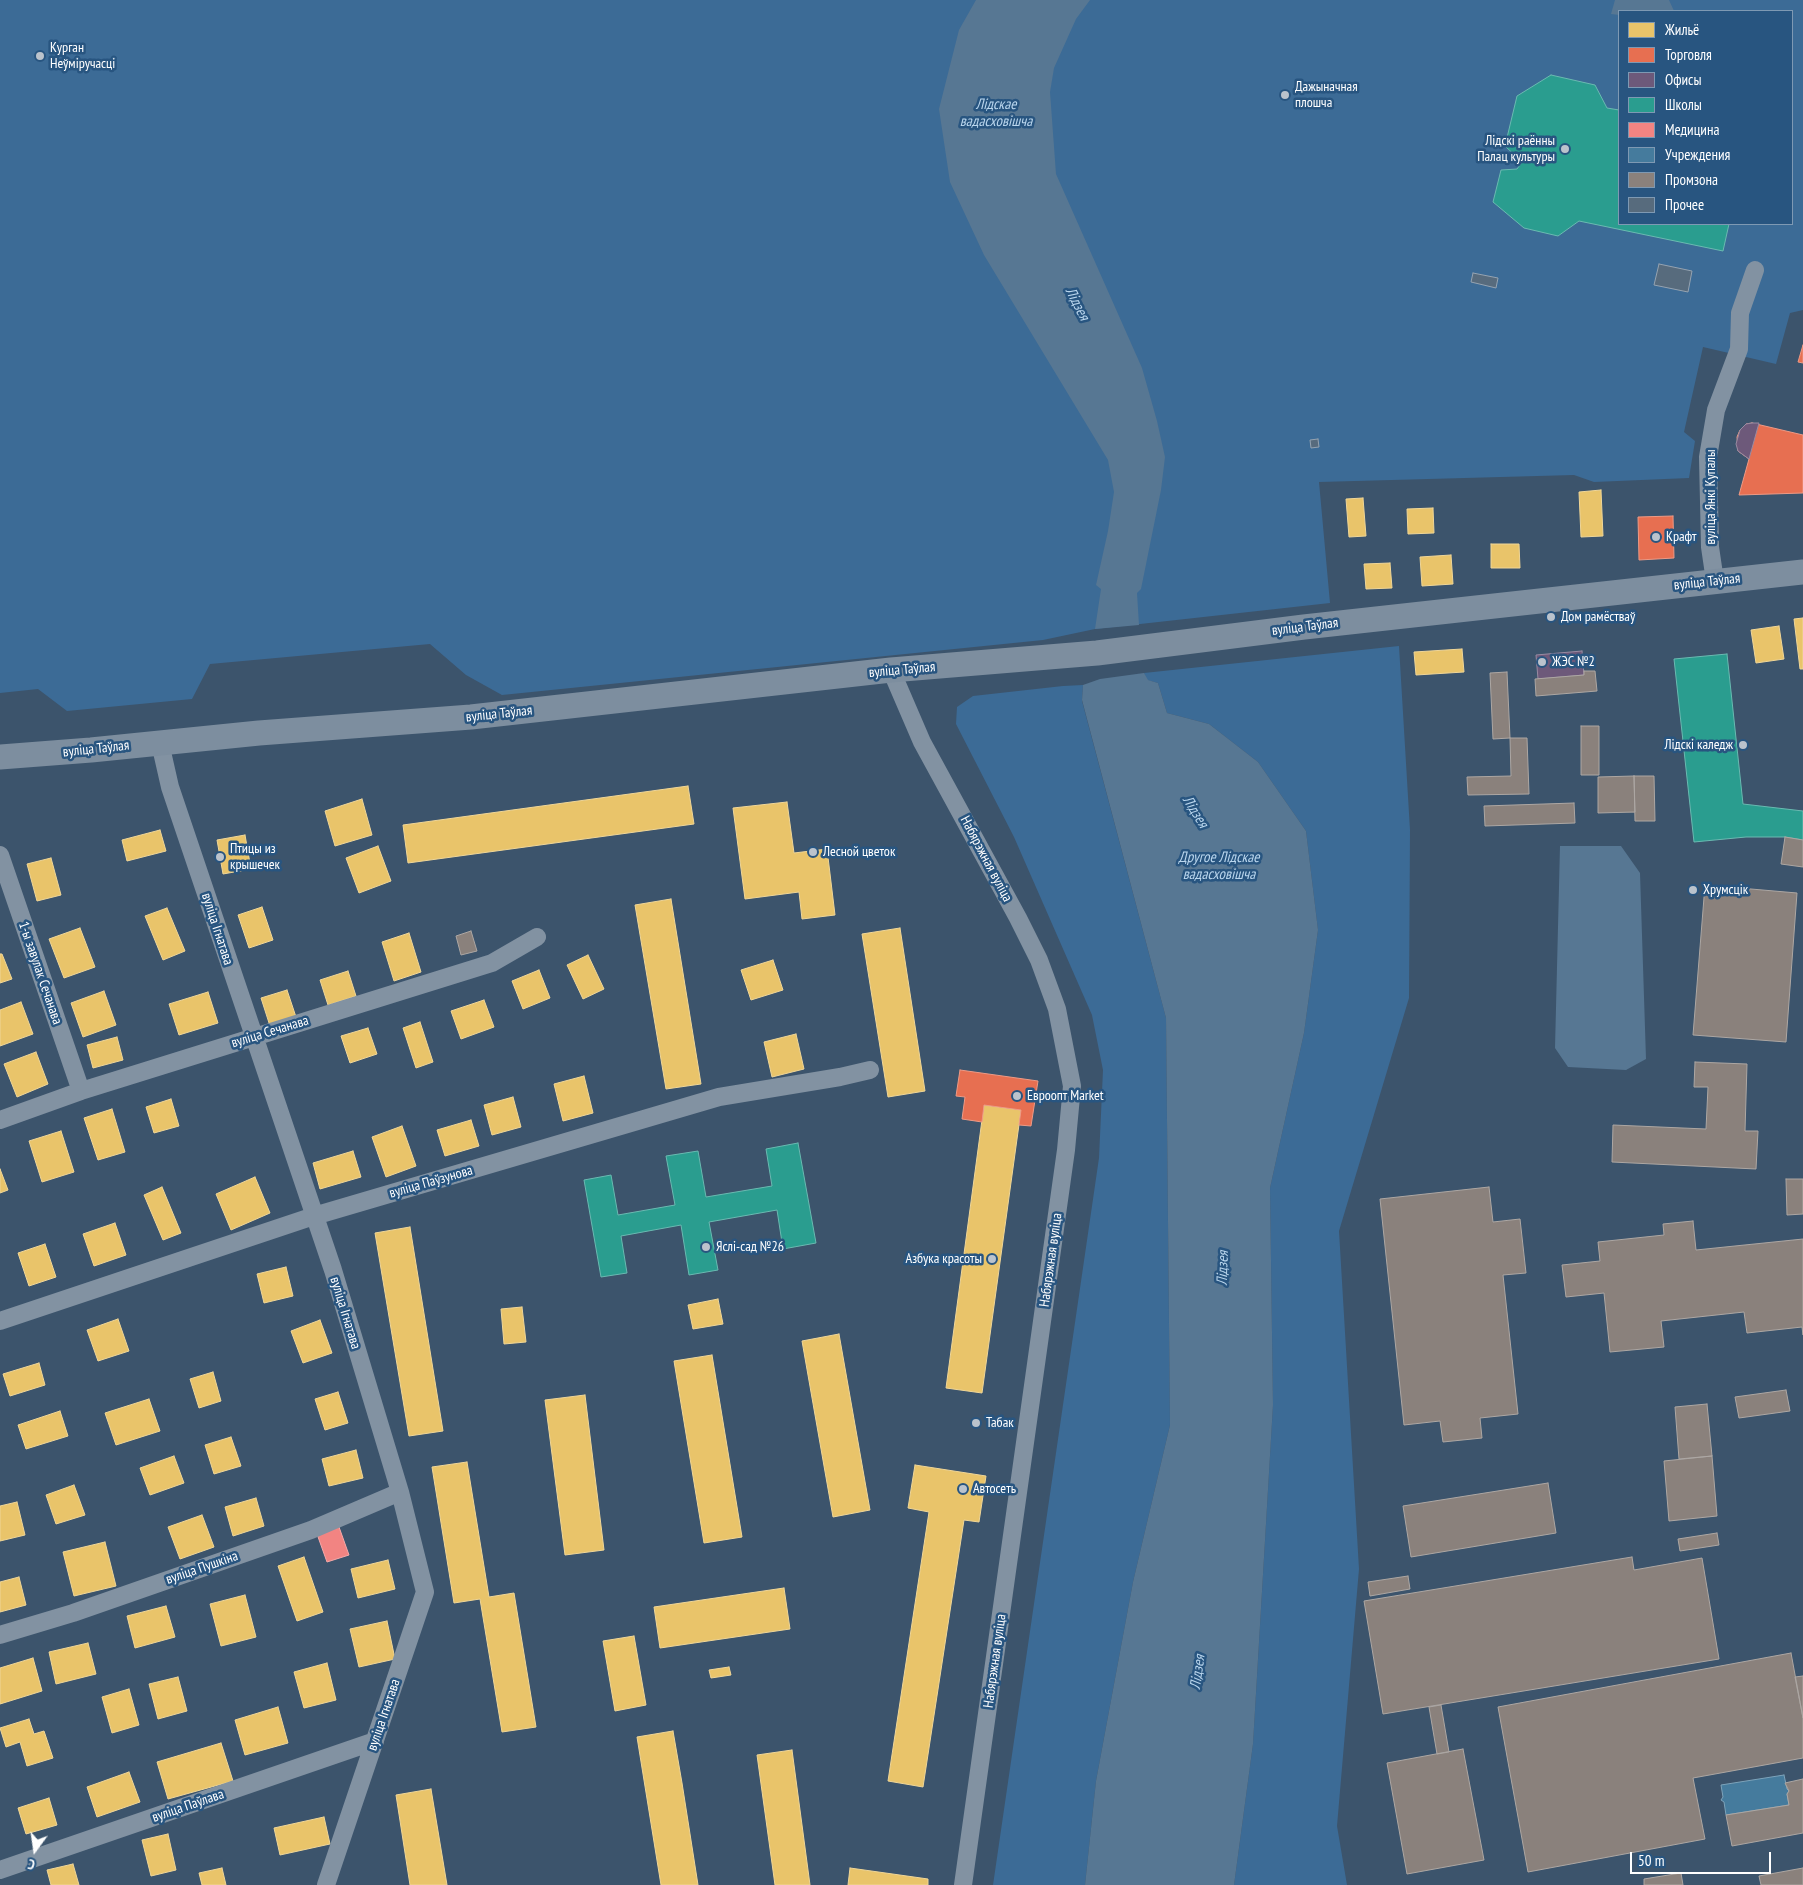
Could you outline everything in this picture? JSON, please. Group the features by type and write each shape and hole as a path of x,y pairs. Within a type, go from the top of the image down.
{"main road":[{"name":"вуліца Таўлая","path":"0,757 259,733 471,717 891,670 1097,653 1304,627 1803,572"}],"street":[{"name":"вуліца Янкі Купалы","path":"1715,581 1710,547 1708,457 1716,410 1739,349 1740,313 1755,270"},
{"name":"Набярэжная вуліца","path":"891,670 922,742 1039,960 1057,1009 1072,1086 1066,1150 963,1885"},
{"name":"вуліца Ігнатава","path":"160,743 170,787 333,1270 400,1492 425,1592 326,1885"},
{"name":"1-ы завулак Сечанава","path":"0,855 81,1091"},
{"name":"вуліца Сечанава","path":"0,1120 81,1091 492,963 537,937"},
{"name":"вуліца Паўзунова","path":"0,1321 314,1216 719,1097 840,1077 870,1070"},
{"name":"вуліца Пушкіна","path":"0,1635 73,1613 311,1530 400,1492"},
{"name":"вуліца Паўлава","path":"0,1870 375,1741"}],"shaded area":[{"path":"0,0 1803,0 1803,310 1790,313 1776,364 1703,347 1684,432 1695,441 1689,478 1594,482 1574,475 1319,482 1330,603 1095,629 1043,640 502,695 466,675 430,644 210,664 192,699 67,711 38,689 0,693"},
{"path":"1399,646 1410,830 1409,998 1339,1231 1359,1569 1337,1826 1347,1885 1234,1885 1253,1744 1273,1405 1270,1188 1304,1033 1318,930 1306,831 1258,762 1209,724 1167,713 1158,683 1147,680 1144,673"},
{"path":"1083,685 1082,701 1166,1018 1170,1425 1133,1582 1096,1781 1085,1885 993,1885 1099,1158 1103,1070 1092,1015 1014,837 956,724 957,707 973,696"}],"water":[{"name":"Лідскае вадасховішча","path":"976,0 1090,0 1076,19 1054,68 1050,92 1056,174 1142,368 1165,457 1161,490 1141,589 1137,593 1139,625 1095,629 1101,589 1096,585 1108,531 1114,492 1108,460 984,255 950,182 939,109 959,30"},
{"path":"1615,0 1669,0 1674,10 1618,10 1618,15 1611,14"},
{"name":"Другое Лідскае вадасховішча","path":"1144,673 1148,680 1158,683 1167,713 1209,724 1258,762 1306,831 1318,930 1304,1033 1270,1188 1273,1405 1253,1744 1234,1885 1085,1885 1096,1781 1133,1582 1170,1425 1166,1018 1082,700 1083,685 1100,679"},
{"path":"1560,846 1621,846 1640,873 1646,1059 1626,1070 1568,1067 1555,1048"}],"building: Жильё":[{"path":"1601,490 1603,536 1581,537 1579,492"},
{"path":"1363,498 1366,536 1349,537 1346,499"},
{"path":"1433,508 1434,533 1408,534 1407,509"},
{"path":"1491,544 1519,544 1520,568 1491,568"},
{"path":"1451,555 1453,584 1422,586 1420,557"},
{"path":"1390,563 1392,588 1366,589 1364,564"},
{"path":"1803,618 1803,669 1800,669 1794,619"},
{"path":"1779,626 1784,659 1756,663 1751,630"},
{"path":"1462,649 1464,672 1416,675 1414,652"},
{"path":"688,786 694,824 408,863 403,825"},
{"path":"362,799 372,835 335,846 325,811"},
{"path":"787,802 794,853 827,849 835,915 802,919 799,892 745,899 733,808"},
{"path":"160,830 166,851 127,861 122,840"},
{"path":"245,835 251,869 223,874 217,840"},
{"path":"378,846 391,881 359,893 346,858"},
{"path":"51,858 61,895 37,901 27,864"},
{"path":"671,899 701,1084 666,1089 635,905"},
{"path":"262,907 273,940 249,948 238,915"},
{"path":"167,908 185,951 163,960 145,916"},
{"path":"80,928 95,967 64,978 49,939"},
{"path":"900,928 925,1091 888,1097 862,934"},
{"path":"409,933 421,972 394,981 382,942"},
{"path":"0,954 2,954 12,979 0,983"},
{"path":"588,955 604,989 583,999 567,965"},
{"path":"773,960 783,990 751,1000 741,970"},
{"path":"539,970 550,998 523,1009 512,981"},
{"path":"348,971 356,996 328,1005 320,980"},
{"path":"287,990 296,1017 270,1026 261,998"},
{"path":"104,991 116,1025 83,1037 71,1003"},
{"path":"208,992 218,1023 179,1035 169,1004"},
{"path":"484,1000 494,1027 461,1039 451,1011"},
{"path":"21,1002 33,1034 0,1046 0,1010"},
{"path":"420,1022 433,1062 416,1068 403,1028"},
{"path":"368,1028 377,1054 350,1063 341,1036"},
{"path":"796,1034 804,1069 772,1077 764,1042"},
{"path":"117,1037 123,1060 93,1068 87,1045"},
{"path":"36,1052 48,1084 17,1097 4,1064"},
{"path":"584,1076 593,1113 563,1121 554,1084"},
{"path":"513,1097 521,1127 492,1135 484,1105"},
{"path":"171,1099 179,1126 154,1133 146,1107"},
{"path":"984,1105 1021,1110 982,1393 946,1388"},
{"path":"112,1109 125,1152 98,1160 84,1118"},
{"path":"471,1120 479,1146 445,1156 437,1130"},
{"path":"402,1126 416,1166 386,1177 372,1137"},
{"path":"61,1131 74,1172 42,1182 29,1141"},
{"path":"353,1151 361,1177 320,1189 313,1163"},
{"path":"0,1169 8,1190 0,1193"},
{"path":"255,1177 270,1213 231,1230 216,1194"},
{"path":"162,1187 181,1233 163,1240 144,1195"},
{"path":"115,1223 126,1255 94,1266 83,1234"},
{"path":"410,1227 443,1431 409,1436 375,1233"},
{"path":"45,1244 56,1277 29,1286 18,1253"},
{"path":"286,1267 293,1296 264,1303 257,1274"},
{"path":"718,1299 723,1324 693,1329 688,1305"},
{"path":"522,1307 526,1342 504,1344 501,1309"},
{"path":"118,1319 129,1351 98,1361 87,1330"},
{"path":"320,1320 332,1353 303,1363 291,1331"},
{"path":"839,1334 870,1510 833,1517 802,1341"},
{"path":"712,1355 742,1537 704,1543 674,1361"},
{"path":"39,1363 45,1385 10,1396 3,1374"},
{"path":"213,1372 221,1401 199,1408 190,1379"},
{"path":"338,1392 348,1423 325,1430 315,1399"},
{"path":"585,1395 604,1550 565,1555 545,1400"},
{"path":"149,1399 160,1431 116,1445 105,1413"},
{"path":"60,1411 68,1436 26,1449 18,1425"},
{"path":"231,1437 241,1466 214,1474 205,1445"},
{"path":"356,1450 363,1478 329,1486 322,1459"},
{"path":"174,1456 184,1483 150,1495 140,1468"},
{"path":"467,1462 489,1597 514,1593 536,1727 502,1732 480,1599 454,1603 432,1467"},
{"path":"915,1465 986,1476 979,1522 964,1520 923,1787 888,1781 929,1512 908,1508"},
{"path":"74,1485 85,1515 56,1524 46,1495"},
{"path":"256,1498 264,1526 233,1536 225,1507"},
{"path":"17,1502 25,1535 0,1541 0,1506"},
{"path":"202,1515 214,1547 180,1559 168,1527"},
{"path":"105,1542 116,1586 74,1596 63,1552"},
{"path":"304,1557 323,1612 297,1621 278,1566"},
{"path":"388,1560 395,1589 358,1598 351,1569"},
{"path":"19,1577 26,1605 0,1612 0,1582"},
{"path":"784,1588 790,1629 660,1648 654,1607"},
{"path":"245,1595 256,1637 221,1646 210,1604"},
{"path":"166,1606 175,1637 135,1648 127,1616"},
{"path":"387,1621 395,1659 359,1667 350,1629"},
{"path":"634,1636 646,1705 615,1711 603,1641"},
{"path":"88,1643 96,1674 56,1684 49,1652"},
{"path":"33,1658 42,1691 0,1704 0,1668"},
{"path":"327,1663 336,1700 304,1708 294,1672"},
{"path":"729,1667 731,1675 711,1678 709,1670"},
{"path":"178,1677 187,1711 158,1719 149,1684"},
{"path":"129,1689 139,1725 112,1733 102,1697"},
{"path":"278,1707 288,1743 245,1755 235,1720"},
{"path":"29,1719 34,1734 44,1731 53,1758 27,1766 20,1742 6,1747 0,1728"},
{"path":"673,1731 698,1885 661,1885 637,1737"},
{"path":"221,1743 233,1781 168,1799 157,1762"},
{"path":"792,1750 810,1885 775,1885 757,1755"},
{"path":"129,1772 140,1802 97,1817 87,1787"},
{"path":"431,1789 447,1885 410,1885 396,1795"},
{"path":"49,1798 57,1825 26,1834 18,1808"},
{"path":"324,1817 330,1844 280,1855 274,1828"},
{"path":"168,1834 176,1870 151,1876 142,1840"},
{"path":"73,1864 79,1885 51,1885 47,1870"},
{"path":"222,1868 226,1885 202,1885 199,1873"},
{"path":"850,1868 928,1879 928,1885 848,1885"}],"building: Торговля":[{"path":"1803,345 1803,363 1798,362"},
{"path":"1752,423 1803,435 1803,493 1739,495 1749,459 1738,451 1737,437 1740,430 1746,424"},
{"path":"1673,516 1674,558 1639,560 1638,517"},
{"path":"960,1070 1038,1081 1031,1126 1019,1125 1021,1110 984,1105 982,1122 962,1119 965,1097 956,1096"}],"building: Офисы":[{"path":"1759,423 1749,459 1738,451 1736,444 1740,430 1746,424"},
{"path":"1582,651 1584,675 1538,679 1536,655"}],"building: Школы":[{"path":"1551,75 1595,85 1607,108 1618,110 1618,225 1729,225 1723,251 1579,221 1558,236 1524,228 1493,202 1501,170 1517,169 1522,162 1505,146 1517,96"},
{"path":"1727,654 1743,804 1803,811 1803,840 1785,837 1746,837 1694,842 1674,659"},
{"path":"798,1143 816,1243 783,1249 777,1210 709,1222 718,1270 689,1275 681,1225 621,1236 627,1273 601,1277 584,1180 611,1175 618,1215 675,1205 666,1156 698,1151 706,1197 772,1186 766,1149"}],"building: Медицина":[{"path":"339,1527 349,1555 327,1562 317,1534"}],"building: Учреждения":[{"path":"1784,1775 1789,1791 1787,1794 1789,1805 1726,1815 1724,1802 1721,1800 1723,1797 1721,1785"}],"building: Промзона":[{"path":"1584,671 1595,671 1597,691 1536,696 1535,679 1584,675"},
{"path":"1507,672 1510,738 1493,739 1490,673"},
{"path":"1581,726 1599,726 1599,775 1581,775"},
{"path":"1510,738 1527,738 1529,794 1468,795 1467,777 1511,776"},
{"path":"1634,776 1635,812 1598,813 1598,777"},
{"path":"1634,776 1654,776 1655,821 1635,821"},
{"path":"1574,803 1575,823 1485,826 1484,806"},
{"path":"1785,837 1803,840 1803,867 1781,864"},
{"path":"1705,885 1797,893 1786,1042 1693,1035"},
{"path":"471,931 477,951 461,955 456,936"},
{"path":"1695,1062 1747,1064 1745,1131 1758,1131 1756,1169 1612,1162 1613,1125 1706,1129 1708,1087 1694,1087"},
{"path":"1786,1179 1803,1179 1803,1214 1787,1215"},
{"path":"1489,1187 1493,1222 1520,1219 1526,1273 1503,1275 1518,1414 1480,1418 1482,1438 1443,1442 1440,1421 1404,1425 1380,1199"},
{"path":"1693,1221 1696,1250 1803,1239 1803,1335 1802,1327 1747,1333 1744,1312 1661,1321 1664,1347 1610,1352 1604,1293 1566,1297 1562,1265 1600,1261 1598,1242 1664,1235 1663,1224"},
{"path":"1786,1390 1790,1411 1739,1418 1735,1397"},
{"path":"1707,1404 1712,1456 1679,1459 1675,1407"},
{"path":"1712,1456 1717,1516 1669,1521 1664,1461"},
{"path":"1548,1483 1556,1533 1411,1557 1403,1506"},
{"path":"1717,1533 1719,1545 1680,1551 1678,1539"},
{"path":"1632,1557 1634,1570 1702,1558 1719,1659 1383,1714 1364,1601"},
{"path":"1408,1576 1410,1589 1370,1596 1368,1582"},
{"path":"1791,1653 1803,1718 1803,1758 1693,1778 1705,1839 1528,1872 1498,1707"},
{"path":"1803,1676 1803,1718 1795,1677"},
{"path":"1441,1705 1449,1752 1437,1754 1429,1707"},
{"path":"1463,1749 1484,1860 1407,1874 1387,1763"},
{"path":"1803,1779 1803,1833 1732,1846 1726,1815 1789,1805 1787,1794 1789,1791 1785,1783"},
{"path":"1803,1868 1803,1885 1761,1885 1759,1876"},
{"path":"1681,1873 1683,1885 1644,1885 1644,1879"}],"building: Прочее":[{"path":"1659,264 1692,271 1688,292 1654,285"},
{"path":"1473,273 1498,278 1496,288 1471,282"},
{"path":"1318,439 1319,447 1311,448 1310,440"}],"place":[{"name":"Курган Неўміручасці","path":"40,56"},
{"name":"Дажыначная плошча","path":"1285,95"},
{"name":"Лідскі раённы Палац культуры","path":"1565,149"},
{"name":"Крафт","path":"1656,537"},
{"name":"Дом рамёстваў","path":"1551,617"},
{"name":"ЖЭС №2","path":"1542,662"},
{"name":"Лідскі каледж","path":"1743,745"},
{"name":"Лесной цветок","path":"813,852"},
{"name":"Птицы из крышечек","path":"220,857"},
{"name":"Хрумсцік","path":"1693,890"},
{"name":"Евроопт Market","path":"1017,1096"},
{"name":"Яслі-сад №26","path":"706,1247"},
{"name":"Азбука красоты","path":"992,1259"},
{"name":"Табак","path":"976,1423"},
{"name":"Автосеть","path":"963,1489"}],"water label":[{"name":"Лідзея","path":"1077,304"},
{"name":"Лідзея","path":"1195,812"},
{"name":"Лідзея","path":"1223,1268"},
{"name":"Лідзея","path":"1198,1672"}]}
